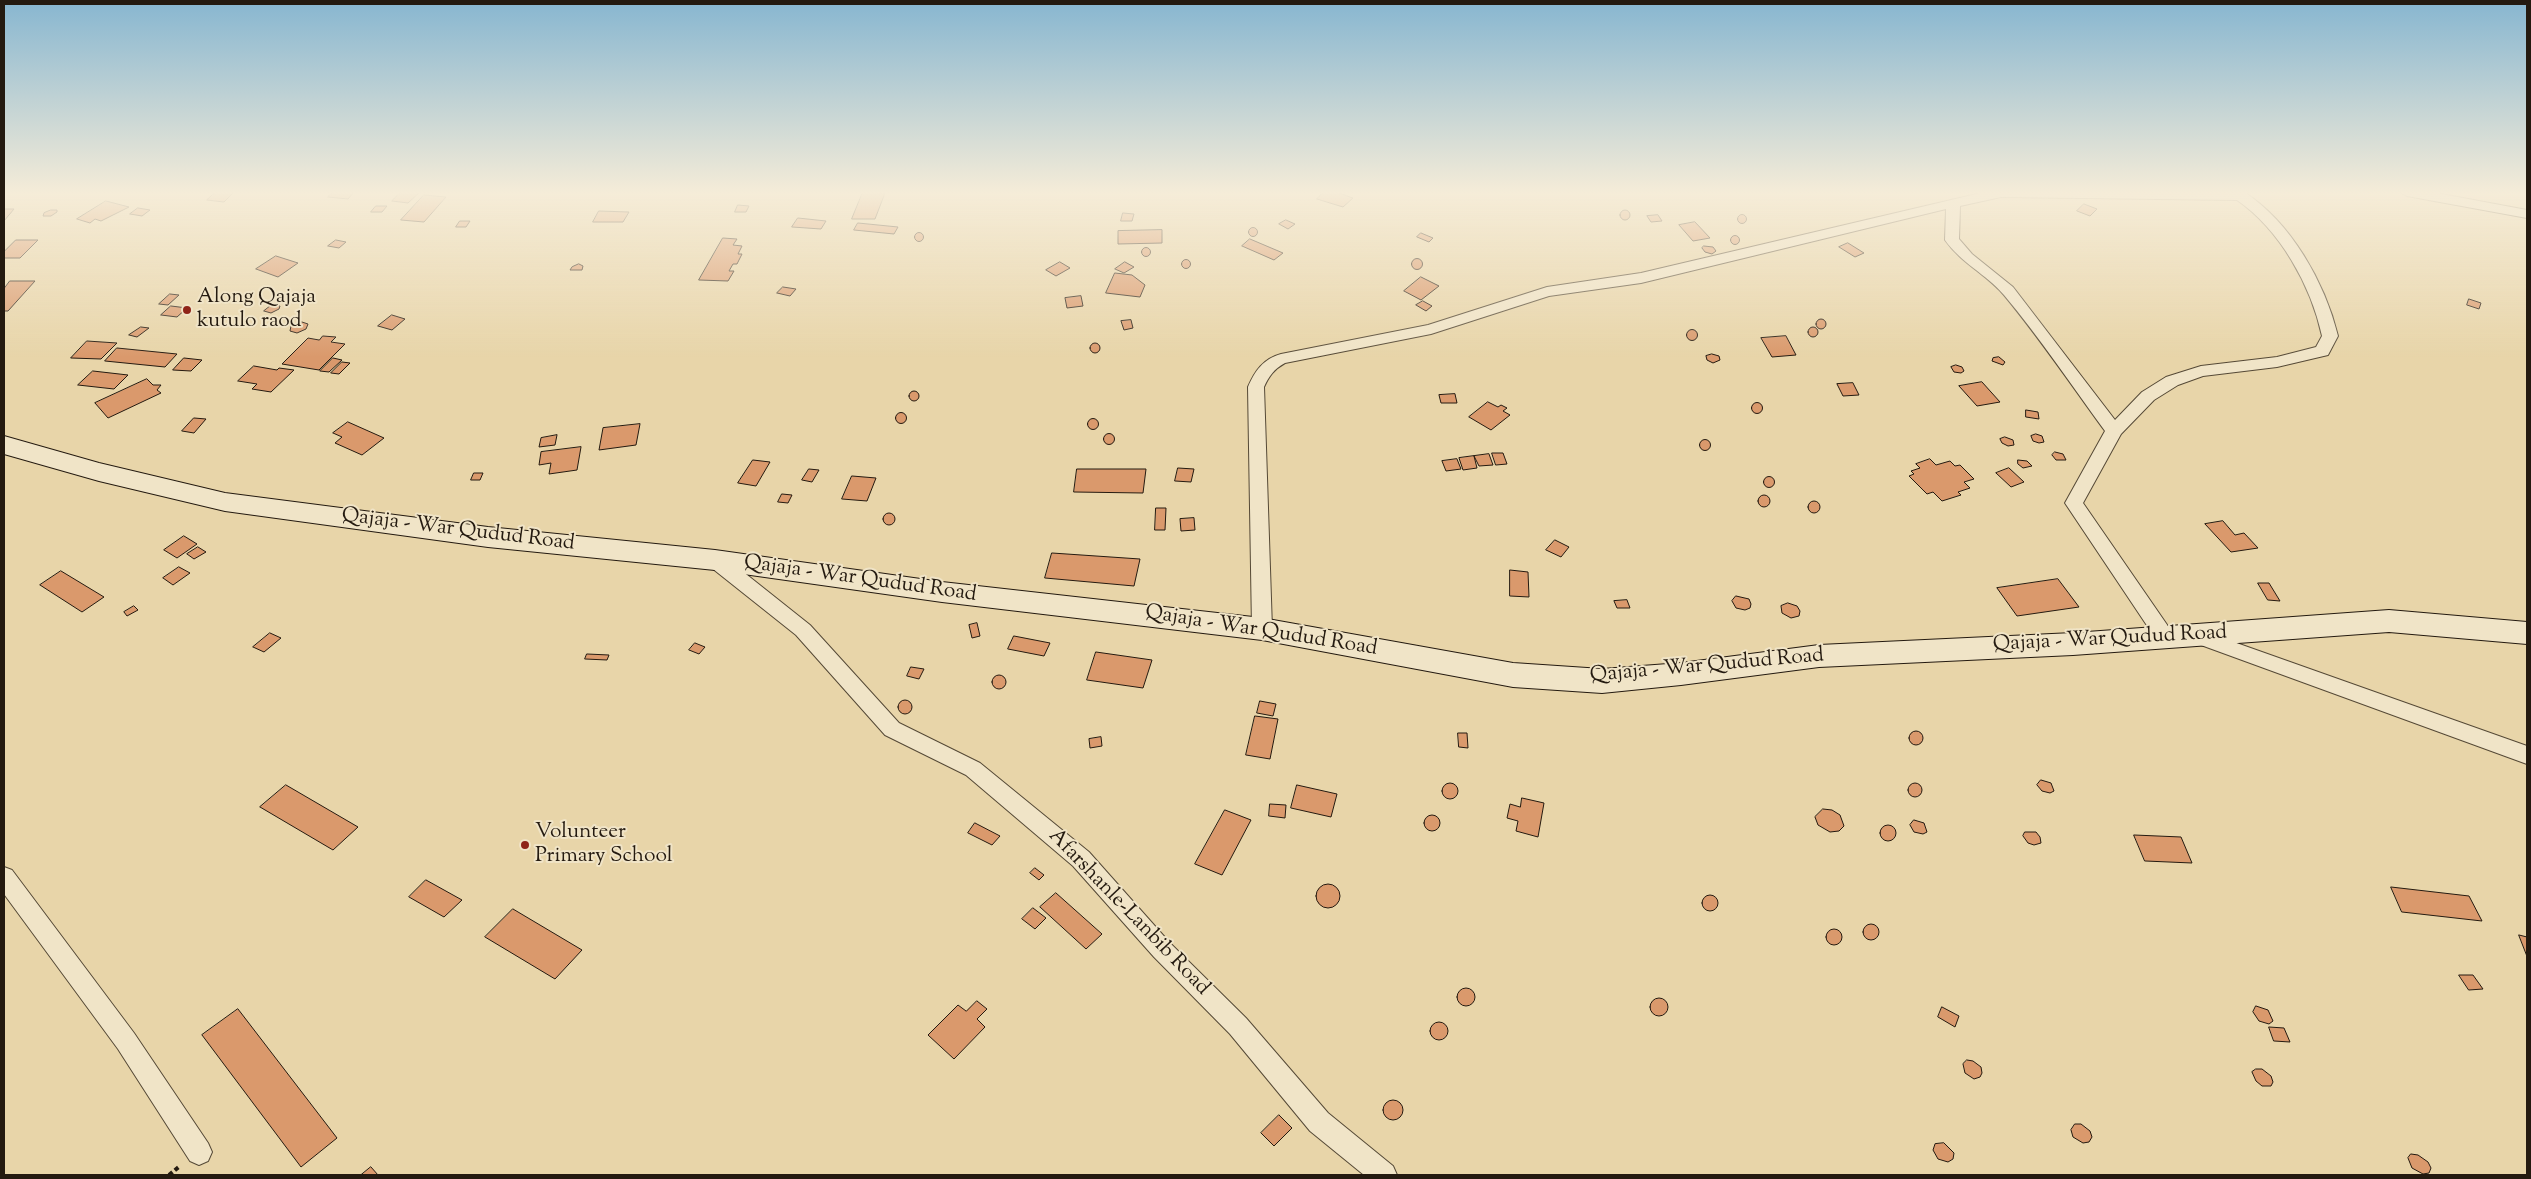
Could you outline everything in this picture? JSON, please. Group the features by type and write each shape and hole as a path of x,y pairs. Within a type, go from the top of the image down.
{"street":[{"path":"1262,629 1256,387 1263,371 1270,363 1291,356 1431,329 1547,292 1641,278 1770,247"},
{"path":"1958,247 1967,257 2008,290 2114,431"},
{"path":"2165,638 2074,503 2114,431 2148,396 2172,381 2201,370 2277,362 2322,351 2330,336 2324,310 2291,247"},
{"name":"Qajaja - War Qudud Road","path":"5,448 225,502 488,537 714,560 942,592 1156,615 1262,629 1514,675 1602,681 1681,674 1819,656 2165,638 2389,621 2527,633"},
{"name":"Afarshanle-Lanbib Road","path":"714,560 803,630 892,728 973,769 1081,859 1162,950 1238,1026 1319,1122 1384,1175"},
{"path":"2196,635 2527,755"},
{"path":"4,877 126,1041 200,1152"}],"building":[{"path":"9,247 31,247 20,258 4,258 4,252"},
{"path":"718,247 741,247 738,254 742,254 737,264 733,264 729,271 734,271 728,281 699,280"},
{"path":"1244,247 1269,247 1283,253 1274,260"},
{"path":"1713,247 1716,251 1712,254 1705,252 1702,248"},
{"path":"1839,247 1854,247 1864,253 1855,257"},
{"path":"1146,248 1150,252 1146,256 1142,252"},
{"path":"276,256 298,263 278,277 256,269"},
{"path":"1415,259 1419,259 1422,264 1421,268 1415,269 1412,266 1412,262"},
{"path":"1186,260 1190,264 1186,268 1182,264"},
{"path":"1060,262 1070,268 1056,276 1046,270"},
{"path":"1125,262 1134,267 1124,273 1115,269"},
{"path":"579,264 583,266 582,270 570,270 572,267"},
{"path":"1115,273 1132,275 1145,285 1140,297 1106,293"},
{"path":"1421,277 1439,286 1421,300 1404,291"},
{"path":"10,281 35,281 8,311 4,311 4,289"},
{"path":"783,287 796,289 790,296 777,293"},
{"path":"170,294 179,295 168,305 159,304"},
{"path":"1081,296 1083,306 1067,308 1065,298"},
{"path":"2469,299 2481,303 2479,309 2467,305"},
{"path":"1423,301 1432,306 1426,311 1416,305"},
{"path":"273,304 280,306 279,309 271,313 264,311"},
{"path":"171,306 187,308 177,317 161,315"},
{"path":"392,315 405,319 392,330 378,326"},
{"path":"1821,319 1826,324 1821,329 1816,324"},
{"path":"1131,320 1133,328 1124,330 1121,321"},
{"path":"302,322 308,324 306,329 297,333 290,331 291,326"},
{"path":"141,327 149,328 137,337 129,335"},
{"path":"1813,327 1818,332 1813,337 1808,332"},
{"path":"1690,330 1694,330 1697,335 1696,339 1690,340 1687,337 1687,333"},
{"path":"323,336 336,337 331,342 345,344 319,370 282,364 308,338 319,340"},
{"path":"1786,336 1796,355 1772,357 1761,338"},
{"path":"87,341 117,343 101,359 71,358"},
{"path":"1095,343 1100,348 1095,353 1090,348"},
{"path":"117,348 177,354 165,367 105,361"},
{"path":"1712,354 1719,356 1720,360 1713,363 1707,360 1706,356"},
{"path":"1999,357 2005,362 2003,365 1992,361 1993,358"},
{"path":"184,358 202,360 191,371 173,370"},
{"path":"333,358 342,360 329,372 320,371"},
{"path":"342,362 350,363 339,374 331,373"},
{"path":"1956,365 1962,367 1964,371 1961,373 1954,372 1951,367"},
{"path":"254,366 277,370 279,368 294,370 271,392 252,389 257,384 238,381"},
{"path":"93,371 128,375 114,389 78,385"},
{"path":"147,379 153,385 161,385 157,390 161,393 108,418 95,403"},
{"path":"1982,382 2000,402 1977,406 1959,386"},
{"path":"1853,383 1859,395 1843,396 1837,384"},
{"path":"912,391 916,391 919,396 918,400 912,401 909,398 909,394"},
{"path":"1455,394 1457,403 1441,403 1439,395"},
{"path":"1488,402 1498,407 1501,405 1507,408 1503,411 1510,415 1491,430 1469,417"},
{"path":"1755,403 1759,403 1762,408 1761,412 1755,413 1752,410 1752,406"},
{"path":"2026,410 2038,412 2039,419 2026,417"},
{"path":"899,413 903,413 906,418 905,422 899,423 896,420 896,416"},
{"path":"194,418 206,419 194,433 182,431"},
{"path":"1091,419 1095,419 1098,424 1097,428 1091,429 1088,426 1088,422"},
{"path":"348,422 384,438 362,455 335,443 342,437 333,433"},
{"path":"640,424 636,445 599,450 603,428"},
{"path":"1107,434 1111,434 1114,439 1113,443 1107,444 1104,441 1104,437"},
{"path":"2036,434 2042,436 2044,442 2033,441 2031,436"},
{"path":"557,435 555,445 539,447 541,438"},
{"path":"2005,437 2013,440 2014,445 2008,446 2002,443 2000,439"},
{"path":"1703,440 1707,440 1710,445 1709,449 1703,450 1700,447 1700,443"},
{"path":"581,447 577,470 549,474 551,463 539,465 541,452"},
{"path":"2055,452 2063,454 2066,460 2056,460 2052,455"},
{"path":"1492,453 1503,453 1507,464 1496,465"},
{"path":"1489,454 1493,465 1479,466 1474,456"},
{"path":"1474,456 1477,468 1463,470 1459,458"},
{"path":"1457,459 1461,469 1446,471 1442,461"},
{"path":"1930,459 1936,465 1950,461 1955,466 1960,465 1974,479 1964,482 1970,488 1958,492 1961,495 1942,501 1933,492 1927,494 1909,476 1914,474 1911,471 1920,468 1916,464"},
{"path":"753,460 770,462 756,486 738,483"},
{"path":"2018,460 2027,461 2032,466 2023,468 2018,464"},
{"path":"1178,468 1194,469 1191,482 1175,481"},
{"path":"2009,468 2024,482 2011,487 1996,473"},
{"path":"809,469 819,470 812,482 802,480"},
{"path":"1077,469 1146,469 1143,493 1074,492"},
{"path":"474,473 483,473 480,480 471,480"},
{"path":"852,476 876,478 867,501 842,499"},
{"path":"1769,476 1775,482 1769,488 1763,482"},
{"path":"782,494 792,495 788,503 778,502"},
{"path":"1764,495 1770,501 1764,507 1758,501"},
{"path":"1814,501 1820,507 1814,513 1808,507"},
{"path":"1156,508 1166,508 1165,530 1155,530"},
{"path":"889,513 895,519 889,525 883,519"},
{"path":"1194,518 1195,530 1181,531 1180,519"},
{"path":"2223,521 2235,535 2244,533 2258,548 2231,552 2205,524"},
{"path":"184,536 197,544 177,558 164,550"},
{"path":"1555,540 1569,547 1561,557 1546,550"},
{"path":"198,547 206,552 194,559 187,554"},
{"path":"1052,553 1140,559 1134,586 1045,578"},
{"path":"179,567 190,573 173,585 163,578"},
{"path":"1510,570 1528,572 1529,597 1510,596"},
{"path":"61,571 104,597 82,612 40,585"},
{"path":"2058,579 2079,607 2017,616 1997,588"},
{"path":"2258,583 2269,583 2280,601 2268,600"},
{"path":"1736,596 1749,599 1750,608 1745,610 1736,608 1732,601"},
{"path":"1627,600 1630,608 1617,608 1614,601"},
{"path":"1788,603 1797,606 1800,611 1799,616 1791,618 1782,613 1781,606"},
{"path":"134,606 138,610 127,616 124,612"},
{"path":"977,623 980,636 972,638 969,625"},
{"path":"270,633 281,638 264,652 253,647"},
{"path":"1014,636 1050,643 1044,656 1008,649"},
{"path":"695,643 705,647 699,654 689,650"},
{"path":"1096,652 1152,660 1143,688 1087,680"},
{"path":"587,654 609,655 607,660 585,659"},
{"path":"911,667 924,669 919,679 907,676"},
{"path":"999,675 1004,677 1006,682 1004,687 999,689 994,687 992,682 994,677"},
{"path":"905,700 910,702 912,707 910,712 905,714 900,712 898,707 900,702"},
{"path":"1260,701 1276,704 1273,716 1257,713"},
{"path":"1255,716 1278,719 1270,759 1246,755"},
{"path":"1913,731 1919,731 1923,738 1919,745 1913,745 1909,741 1909,735"},
{"path":"1458,733 1467,733 1468,748 1459,747"},
{"path":"1101,737 1102,746 1090,748 1089,739"},
{"path":"2041,780 2051,783 2054,791 2050,793 2042,791 2037,785"},
{"path":"1450,783 1458,791 1450,799 1442,791"},
{"path":"1915,783 1920,785 1922,790 1920,795 1915,797 1910,795 1908,790 1910,785"},
{"path":"286,785 358,827 333,850 260,807"},
{"path":"1297,785 1337,794 1331,817 1291,808"},
{"path":"1522,798 1544,803 1538,837 1516,831 1518,821 1507,818 1510,804 1520,807"},
{"path":"1270,804 1286,805 1285,818 1269,816"},
{"path":"1823,809 1832,810 1840,815 1844,826 1839,831 1830,832 1818,825 1815,817"},
{"path":"1225,810 1251,820 1222,875 1195,864"},
{"path":"1432,815 1440,823 1432,831 1424,823"},
{"path":"1914,820 1924,823 1927,832 1923,834 1914,832 1910,825"},
{"path":"975,823 1000,836 992,845 968,833"},
{"path":"1888,825 1896,833 1888,841 1880,833"},
{"path":"2025,832 2036,832 2040,837 2041,843 2034,845 2028,843 2023,836"},
{"path":"2134,835 2181,837 2192,863 2145,861"},
{"path":"1035,868 1044,875 1039,880 1030,873"},
{"path":"426,880 462,900 444,917 409,897"},
{"path":"1328,884 1337,887 1340,896 1337,905 1328,908 1319,905 1316,896 1319,887"},
{"path":"2391,887 2469,896 2482,921 2402,912"},
{"path":"1056,893 1102,934 1086,949 1040,907"},
{"path":"1707,895 1713,895 1718,900 1716,909 1707,911 1702,906 1702,900"},
{"path":"1033,908 1046,918 1035,929 1022,919"},
{"path":"513,909 582,950 555,979 485,937"},
{"path":"1868,924 1874,924 1879,929 1877,938 1868,940 1863,935 1863,929"},
{"path":"1831,929 1837,929 1842,934 1840,943 1831,945 1826,940 1826,934"},
{"path":"2519,935 2527,937 2527,956"},
{"path":"2459,975 2473,975 2483,989 2469,990"},
{"path":"1466,988 1472,991 1475,997 1472,1003 1466,1006 1460,1003 1457,997 1460,991"},
{"path":"1659,998 1665,1001 1668,1007 1665,1013 1659,1016 1653,1013 1650,1007 1653,1001"},
{"path":"977,1001 987,1009 977,1019 985,1027 954,1059 928,1035 958,1005 966,1011"},
{"path":"2256,1006 2268,1010 2273,1021 2269,1024 2259,1021 2253,1012"},
{"path":"1942,1007 1959,1016 1955,1027 1938,1017"},
{"path":"238,1009 337,1138 301,1167 202,1035"},
{"path":"1439,1022 1445,1025 1448,1031 1445,1037 1439,1040 1433,1037 1430,1031 1433,1025"},
{"path":"2269,1027 2284,1028 2290,1042 2274,1041"},
{"path":"1967,1060 1973,1061 1981,1067 1982,1073 1980,1077 1974,1079 1965,1073 1963,1064"},
{"path":"2256,1069 2262,1069 2271,1076 2273,1082 2271,1086 2262,1086 2256,1081 2252,1072"},
{"path":"1393,1100 1400,1103 1403,1110 1400,1117 1393,1120 1386,1117 1383,1110 1386,1103"},
{"path":"1279,1115 1292,1128 1274,1146 1261,1133"},
{"path":"2075,1124 2081,1124 2090,1131 2092,1137 2089,1142 2083,1143 2073,1137 2071,1130"},
{"path":"1944,1143 1954,1153 1953,1159 1948,1162 1938,1159 1933,1150 1935,1144"},
{"path":"2411,1154 2418,1155 2428,1162 2431,1168 2429,1173 2423,1174 2412,1168 2408,1158"},
{"path":"371,1167 378,1175 361,1175"}],"place":[{"name":"Along Qajaja kutulo raod","path":"187,310"},
{"name":"Volunteer Primary School","path":"525,845"}]}
